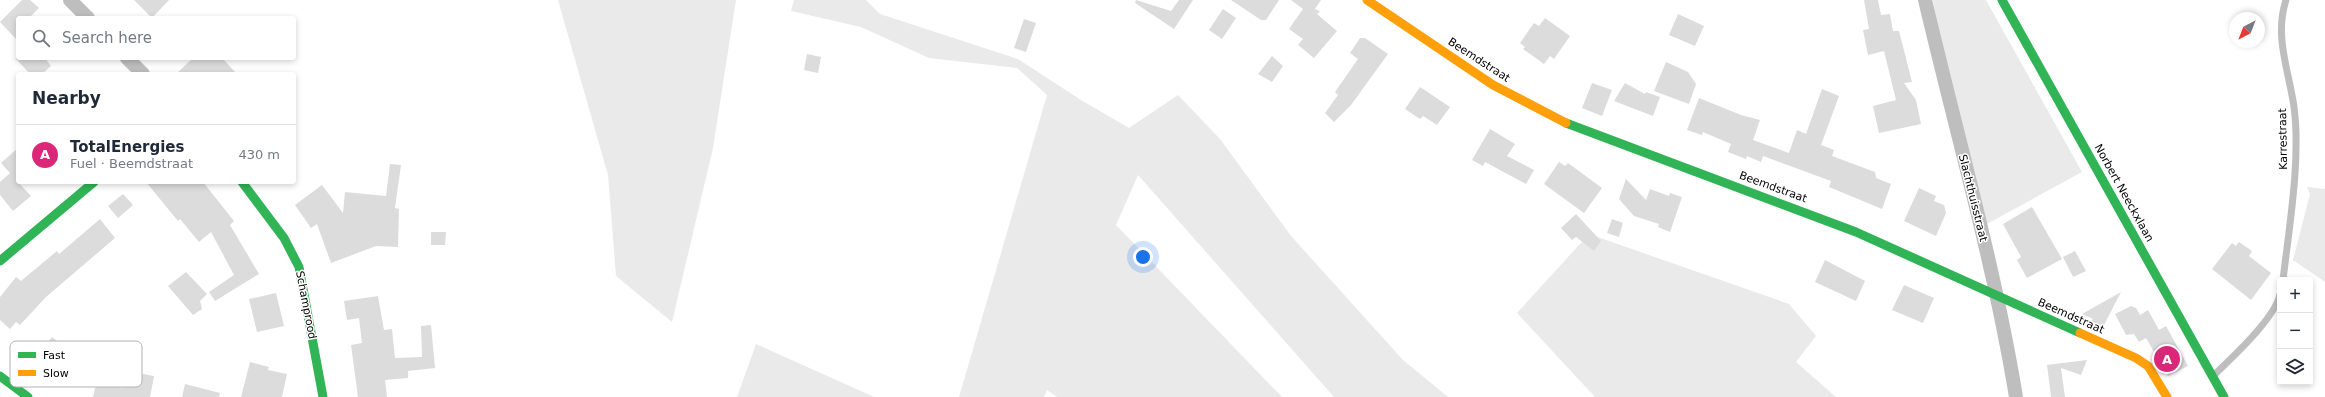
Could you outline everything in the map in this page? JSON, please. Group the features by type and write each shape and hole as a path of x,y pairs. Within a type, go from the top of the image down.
{"street":[{"path":"70,0 86,16"},
{"name":"Beemdstraat","path":"1367,0 1493,85 1576,128 1856,232 1997,294 2136,358 2148,366 2167,397"},
{"name":"Slachthuisstraat","path":"1925,0 1997,294 2016,397"},
{"name":"Norbert Neeckxlaan","path":"2002,0 2213,377 2218,395"},
{"path":"129,60 141,72"},
{"path":"0,261 92,184"},
{"name":"Schamprood","path":"244,184 284,238 299,267 324,397"},
{"path":"0,376 10,384"},
{"path":"15,387 28,397"}],"lane":[{"name":"Karrestraat","path":"2283,277 2296,160 2294,107 2285,67 2281,17 2286,0"},
{"path":"2213,377 2243,347 2277,303"}],"shaded area":[{"path":"558,0 736,0 713,148 672,322 616,276 608,175"},
{"path":"794,0 866,0 880,14 1018,59 1081,100 1129,128 1178,95 1220,139 1291,236 1403,360 1448,397 1334,397 1138,175 1116,225 1282,397 1057,397 1047,390 1044,397 959,397 1047,95 1017,68 929,58 861,27 791,11"},
{"path":"1933,0 1986,0 2082,172 1985,225 1941,48"},
{"path":"2307,187 2325,189 2325,282 2293,260 2310,194"},
{"path":"1589,234 1789,304 1816,336 1796,362 1836,397 1595,397 1517,313"},
{"path":"756,344 872,396 875,397 737,397"}],"building":[{"path":"22,0 30,0 39,8 31,16 16,16 16,39 0,22"},
{"path":"134,0 169,0 154,16 150,16"},
{"path":"1136,0 1171,11 1179,0 1193,0 1174,29 1135,3"},
{"path":"1231,0 1279,0 1266,20 1261,20"},
{"path":"1291,0 1321,0 1315,9 1320,11 1317,14 1337,31 1314,58 1298,45 1303,39 1289,29 1303,9"},
{"path":"1864,0 1878,0 1881,15 1890,14 1893,31 1899,31 1912,82 1904,83 1916,100 1921,124 1879,133 1873,106 1896,100 1884,51 1868,55 1863,30 1869,29"},
{"path":"1223,9 1236,18 1222,39 1209,30"},
{"path":"1678,14 1704,26 1695,46 1669,35"},
{"path":"1545,18 1570,36 1554,59 1550,56 1544,64 1523,49 1525,47 1520,43 1534,23 1539,26"},
{"path":"1024,19 1036,23 1026,52 1014,48"},
{"path":"1360,38 1365,38 1388,54 1351,105 1334,122 1325,113 1338,95 1335,92 1358,59 1350,53"},
{"path":"807,54 821,57 818,73 804,70"},
{"path":"1272,56 1283,66 1272,82 1258,74"},
{"path":"17,60 46,60 51,66 44,72 28,72"},
{"path":"191,60 224,60 235,72 178,72"},
{"path":"1666,62 1688,72 1696,84 1689,104 1654,91"},
{"path":"1592,83 1612,90 1602,116 1582,108"},
{"path":"1625,83 1645,94 1646,92 1660,97 1653,116 1614,101"},
{"path":"1420,87 1450,107 1437,125 1423,116 1420,119 1405,109"},
{"path":"1822,89 1839,96 1821,145 1834,150 1832,156 1875,172 1876,178 1891,184 1882,209 1829,187 1831,181 1763,156 1761,162 1747,156 1746,159 1728,152 1731,144 1703,132 1702,135 1687,130 1699,98 1741,115 1760,120 1753,140 1789,153 1797,130 1806,134"},
{"path":"1490,129 1515,144 1507,156 1534,170 1526,184 1485,162 1483,166 1472,160"},
{"path":"16,150 16,184 20,184 31,196 13,211 0,195 0,182 10,173 1,163"},
{"path":"1559,162 1565,166 1568,163 1602,188 1584,213 1544,184"},
{"path":"390,164 401,165 395,208 399,209 398,247 376,246 331,263 317,224 311,228 295,205 322,185 343,213 345,192 386,196"},
{"path":"1626,179 1646,200 1650,189 1669,196 1670,193 1682,197 1670,232 1658,227 1659,224 1634,216 1619,199"},
{"path":"148,184 205,184 234,221 230,225 259,274 215,301 209,292 234,275 211,232 199,242 180,219 178,221"},
{"path":"1919,188 1936,196 1934,201 1944,205 1946,213 1936,236 1904,221"},
{"path":"123,194 133,205 118,218 108,206"},
{"path":"2032,207 2062,259 2027,278 2017,260 2021,257 2003,224"},
{"path":"1576,214 1601,241 1594,251 1576,237 1572,240 1561,228"},
{"path":"100,219 115,238 46,297 20,325 16,322 10,329 0,320 0,297 16,277 21,281 57,251 59,254"},
{"path":"1612,219 1623,223 1619,237 1607,233"},
{"path":"431,232 446,232 445,245 431,245"},
{"path":"2239,242 2252,251 2249,256 2271,273 2251,300 2212,269 2232,243 2236,246"},
{"path":"2075,251 2086,271 2073,277 2063,257"},
{"path":"1825,260 1865,281 1856,301 1815,282"},
{"path":"186,272 207,294 200,301 202,309 193,315 168,286"},
{"path":"1904,285 1934,298 1923,323 1892,310"},
{"path":"2121,292 2102,329 2090,323 2093,319 2082,314"},
{"path":"276,293 284,326 257,332 249,299"},
{"path":"378,296 384,330 392,329 395,358 422,357 421,326 431,325 435,368 408,371 408,378 385,380 387,397 358,397 351,345 362,343 359,318 347,320 344,301"},
{"path":"2131,306 2136,308 2140,315 2148,310 2159,330 2166,326 2188,366 2168,376 2146,338 2139,342 2134,334 2126,335 2115,314"},
{"path":"52,337 57,341 49,341"},
{"path":"2087,360 2081,375 2061,368 2065,397 2051,397 2047,365"},
{"path":"250,362 269,367 268,370 287,374 282,397 241,397"},
{"path":"142,374 154,376 150,397 93,397 95,387 142,387"},
{"path":"185,384 220,393 219,397 182,397"}],"traffic: fast":[{"path":"2002,0 2224,397"},
{"path":"1566,123 1856,232 2080,333"},
{"path":"0,261 92,184"},
{"path":"244,184 284,238 299,267 323,397"},
{"path":"0,376 10,384"},
{"path":"15,387 28,397"}],"traffic: slow":[{"path":"1367,0 1493,85 1566,123"},
{"path":"2080,333 2136,358 2148,366 2167,397"}],"place":[{"name":"TotalEnergies","path":"2167,359"}]}
